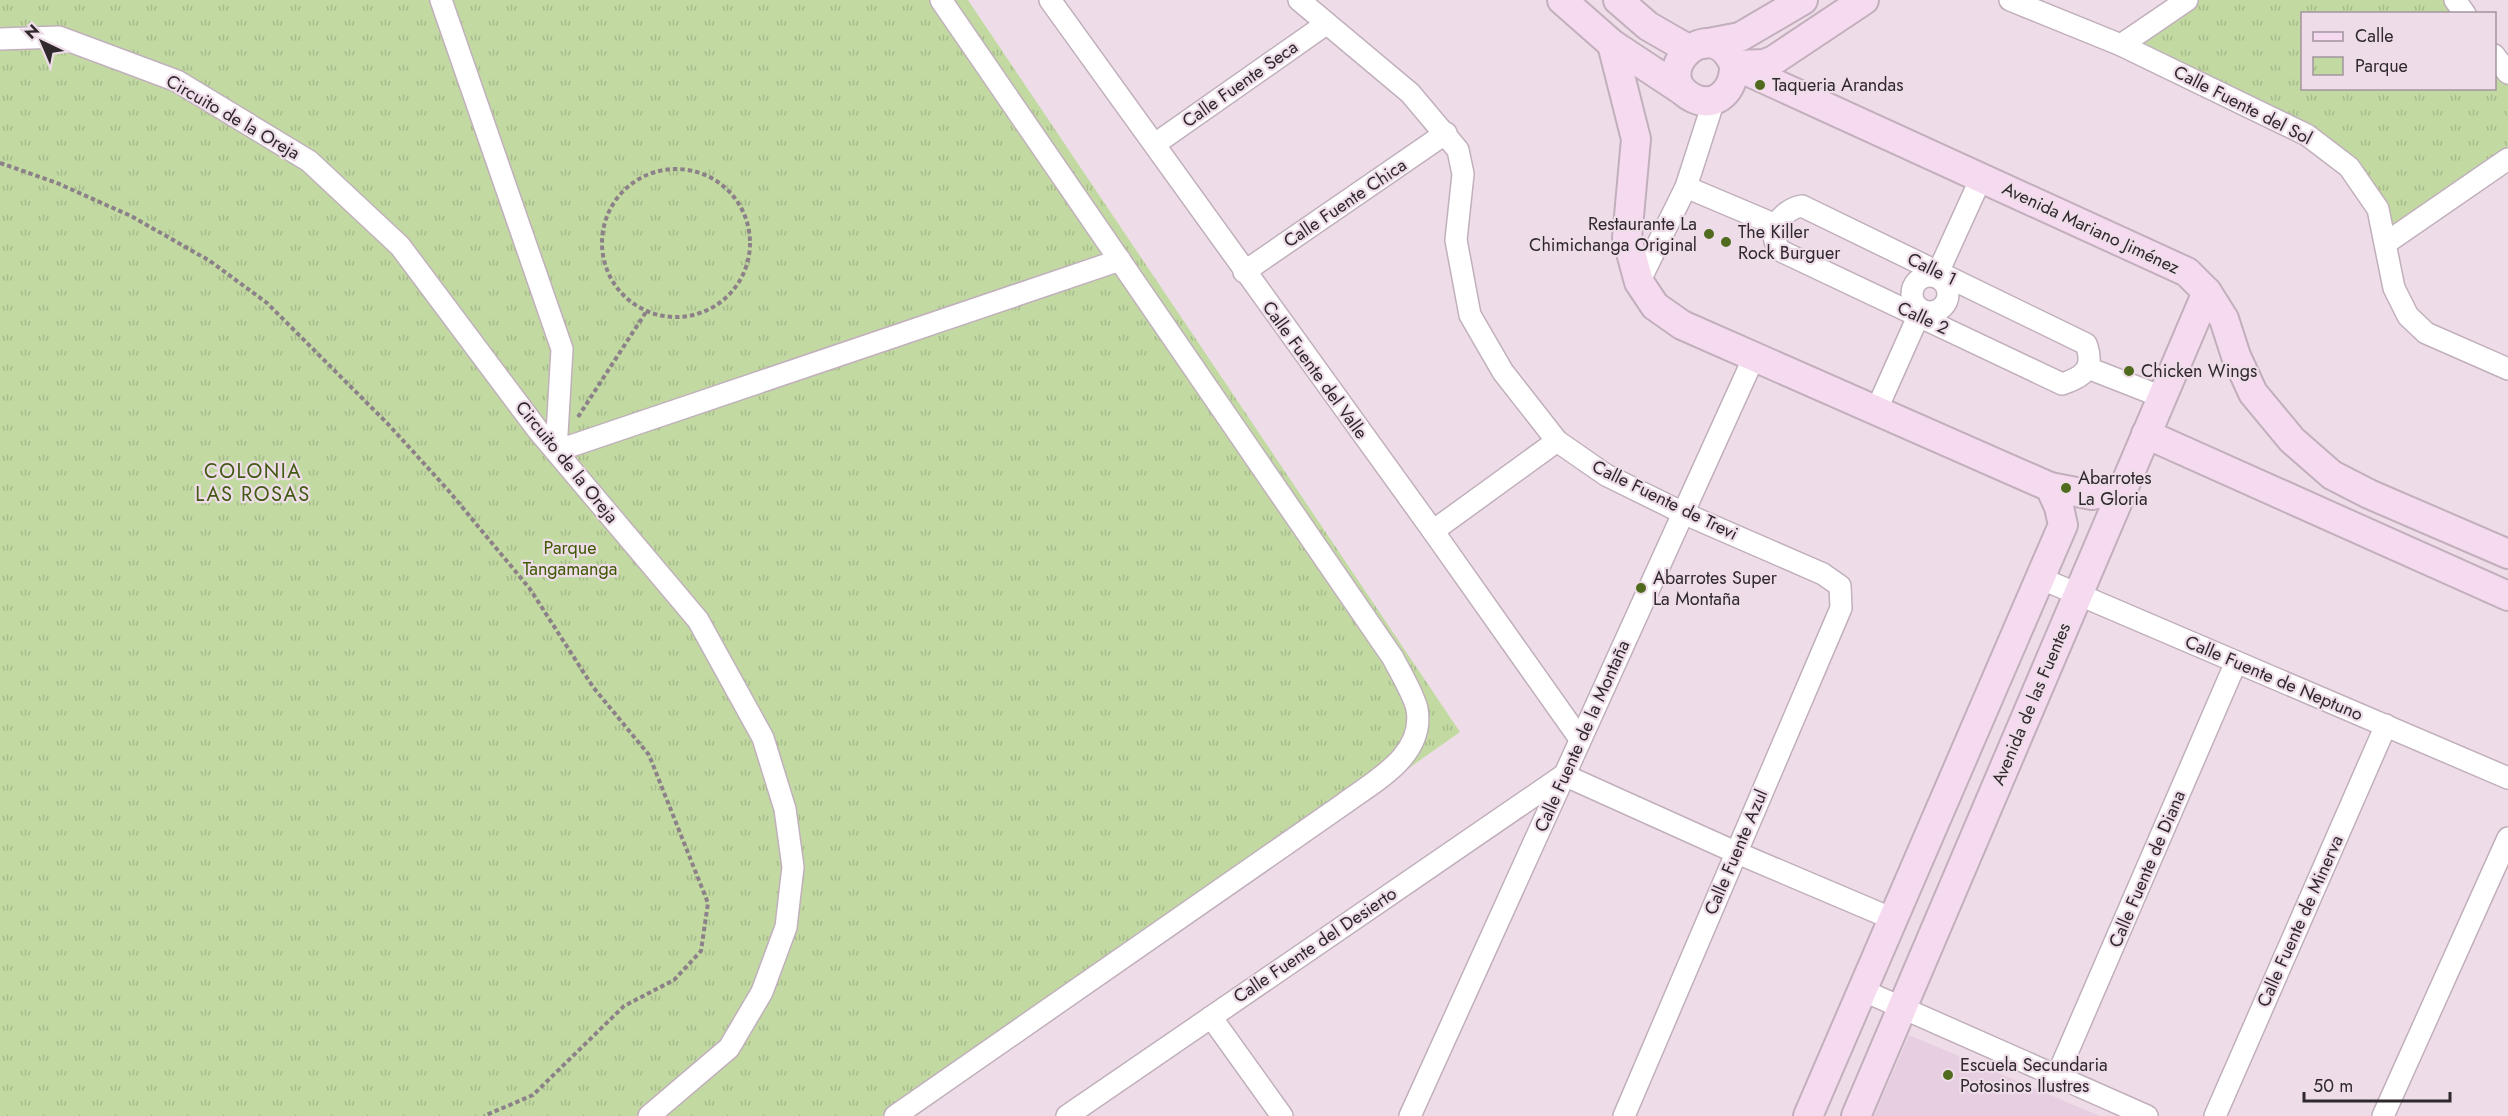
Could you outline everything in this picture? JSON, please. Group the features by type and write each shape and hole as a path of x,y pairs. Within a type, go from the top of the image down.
{"street":[{"path":"441,0 562,349 556,452 1120,260"},
{"path":"895,1116 1345,803 1399,763 1417,735 1417,708 1393,658 941,0"},
{"name":"Calle Fuente del Valle","path":"1050,0 1433,531 1580,740"},
{"name":"Calle Fuente de Trevi","path":"1299,0 1410,93 1458,150 1463,174 1456,240 1470,315 1503,372 1557,441 1606,475 1683,513 1823,574 1840,586"},
{"path":"1562,0 1612,44 1696,100 1714,100 1722,96 1732,83 1734,65 1764,64 1784,54 1864,0"},
{"name":"Avenida Mariano Jiménez","path":"1618,0 1648,26 1696,46 1719,46 1730,57 1734,65 2187,272 2207,291 2224,319 2236,356 2253,393 2292,440 2332,475 2369,494 2508,554"},
{"path":"1683,91 1678,82 1678,64 1696,46 1740,37 1803,0"},
{"name":"Calle Fuente del Sol","path":"2010,0 2121,45 2307,135 2349,167 2378,209 2394,288 2408,316 2426,333 2508,369"},
{"path":"2121,45 2187,0"},
{"name":"Calle Fuente Seca","path":"1155,144 1326,24"},
{"name":"Circuito de la Oreja","path":"0,39 59,37 177,81 309,161 400,246 556,452 698,620 763,738 785,809 793,867 786,927 762,992 729,1048 649,1116"},
{"path":"1612,44 1636,139 1627,238 1639,282 1655,306 1682,325 2050,487 2092,495 2123,489"},
{"path":"1784,54 1776,67 1778,78 1801,95"},
{"path":"2496,58 2508,73"},
{"path":"1639,282 1686,187 1714,100"},
{"name":"Calle Fuente Chica","path":"1244,272 1446,133"},
{"path":"2386,243 2508,159"},
{"name":"Avenida Mariano Jiménez","path":"1937,274 1981,178"},
{"path":"1686,187 1776,225"},
{"name":"Calle 1","path":"1776,225 1784,213 1792,207 1802,206 1937,274 2086,344 2091,356 2088,368"},
{"name":"Calle 2","path":"1776,225 1776,246 1781,251 1920,313 2062,384 2079,379 2088,368"},
{"path":"1876,411 1920,313 1913,302 1912,289 1924,276 1937,274"},
{"name":"Avenida de las Fuentes","path":"1856,1116 2207,291"},
{"name":"Calle Fuente de la Montaña","path":"1410,1116 1754,357"},
{"path":"2088,368 2162,397"},
{"path":"2146,434 2355,526 2508,597"},
{"path":"1433,531 1557,441"},
{"path":"1808,1116 2063,525 2059,507 2050,487"},
{"path":"2355,526 2369,494"},
{"name":"Calle Fuente de Neptuno","path":"2040,578 2508,777"},
{"name":"Calle Fuente Azul","path":"1624,1116 1840,608 1840,586"},
{"name":"Calle Fuente de Diana","path":"2057,1076 2236,662"},
{"name":"Calle Fuente de Minerva","path":"2215,1116 2386,725"},
{"path":"1564,775 1735,852 1893,919"},
{"name":"Calle Fuente del Desierto","path":"1081,1112 1211,1017 1564,775"},
{"path":"2383,1116 2508,838"},
{"path":"1862,990 2147,1116"},
{"path":"1211,1017 1282,1116"}],"path":[{"path":"0,163 57,183 131,216 210,261 267,303 380,416 448,490 530,589 593,687 649,755 708,903 701,951 674,980 624,1005 533,1095 484,1116"},
{"path":"678,168 703,172 723,184 740,202 749,224 750,235 751,247 746,271 734,291 715,307 693,316 669,318 646,312 625,297 609,277 602,253 603,227 613,203 630,184 652,172 678,168"},
{"path":"575,422 646,312"}],"shaded area":[{"name":"Escuela Secundaria Potosinos Ilustres","path":"1909,1035 2100,1116 1874,1116"}],"green space":[{"name":"Parque Tangamanga","path":"0,0 968,0 1460,732 916,1116 0,1116"},
{"path":"2187,0 2455,0 2464,12 2301,12 2301,90 2496,90 2496,56 2508,73 2508,159 2386,243 2349,167 2121,45"}],"place":[{"name":"Taqueria Arandas","path":"1760,85"},
{"name":"Restaurante La Chimichanga Original","path":"1709,234"},
{"name":"The Killer Rock Burguer","path":"1726,242"},
{"name":"Chicken Wings","path":"2129,371"},
{"name":"Abarrotes La Gloria","path":"2066,488"},
{"name":"Abarrotes Super La Montaña","path":"1641,588"},
{"name":"Escuela Secundaria Potosinos Ilustres","path":"1948,1075"}],"district":[{"name":"COLONIA LAS ROSAS","path":"253,482"}]}
